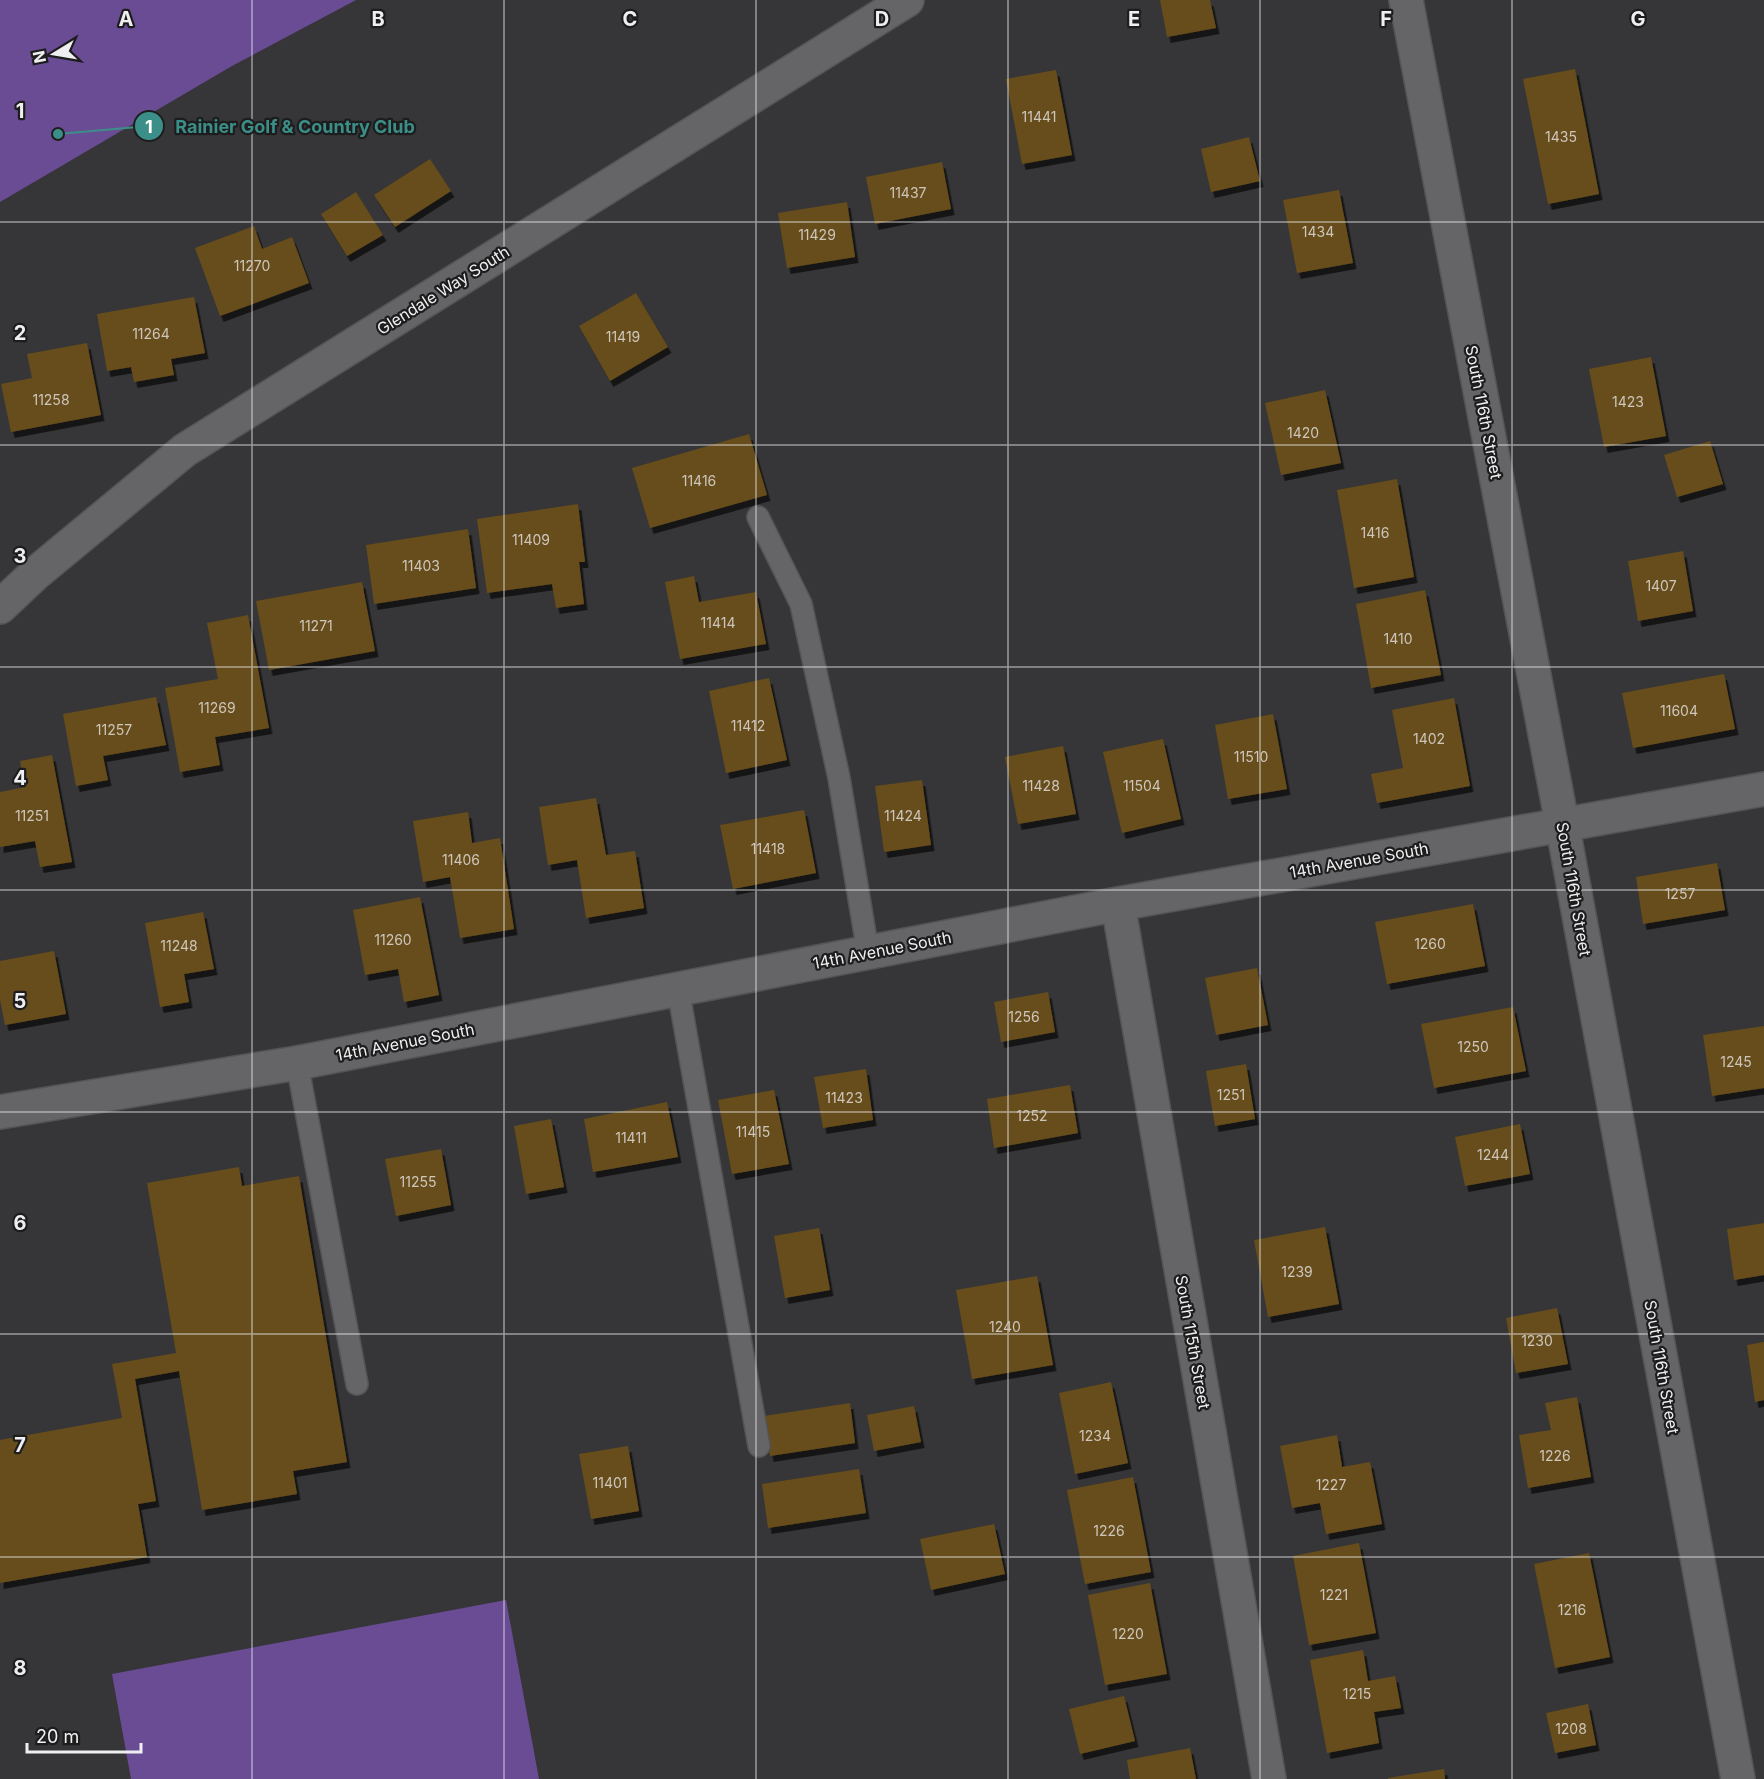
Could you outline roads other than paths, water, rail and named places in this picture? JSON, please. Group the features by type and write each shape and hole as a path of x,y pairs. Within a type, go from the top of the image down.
{"street":[{"name":"Glendale Way South","path":"0,607 35,574 186,450 907,0"},
{"name":"South 116th Street","path":"1406,0 1562,823 1738,1779"},
{"name":"14th Avenue South","path":"0,1112 297,1063 1118,904 1562,823 1764,789"},
{"name":"South 115th Street","path":"1118,904 1269,1779"}],"lane":[{"path":"758,517 801,604 839,778 868,952"},
{"path":"678,989 759,1446"},
{"path":"297,1063 357,1384"}],"place":[{"name":"Rainier Golf & Country Club","path":"58,134"}]}
